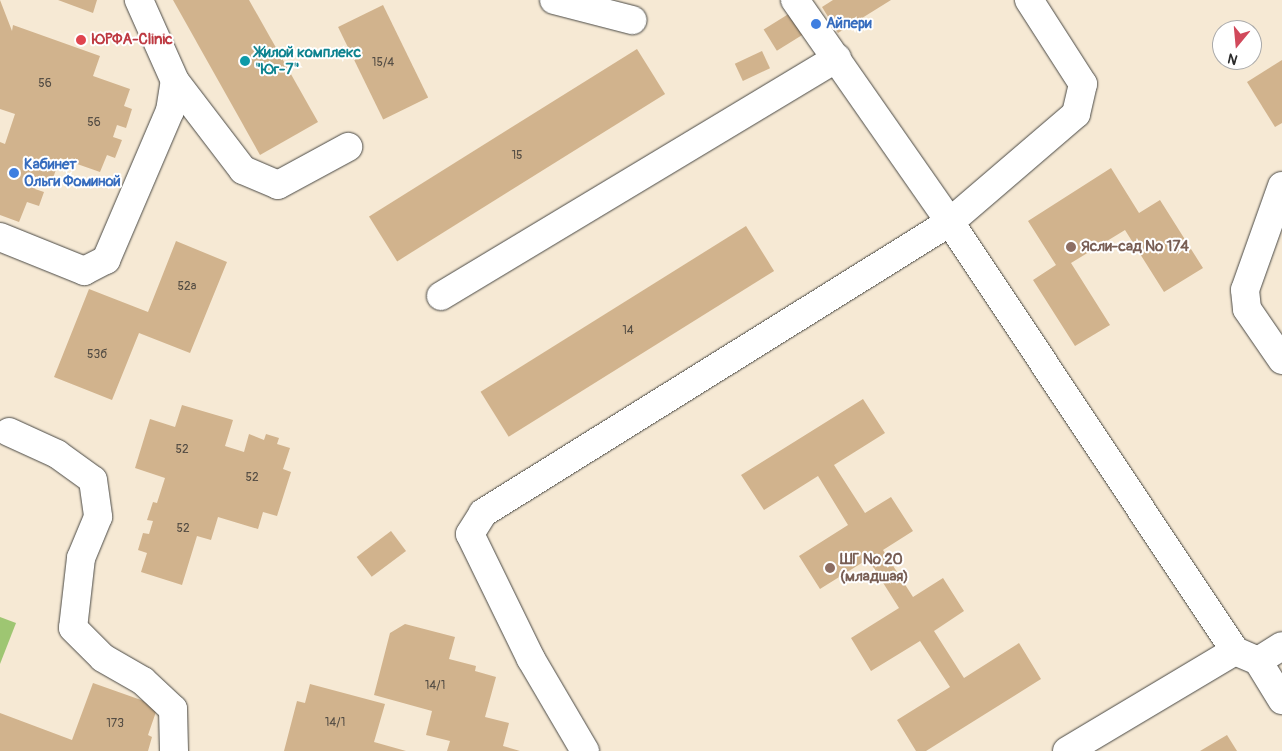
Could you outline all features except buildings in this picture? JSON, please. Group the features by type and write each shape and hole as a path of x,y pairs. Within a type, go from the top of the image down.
{"street":[{"path":"139,0 175,81 243,170 278,185 348,147"},
{"path":"554,0 632,20"},
{"path":"795,0 950,222 1246,656 1282,700"},
{"path":"585,751 531,659 470,534 483,513 950,222 1076,114 1083,84 1029,0"},
{"path":"442,296 837,58"},
{"path":"0,237 84,271 106,260 170,111 175,81"},
{"path":"1282,186 1245,290 1246,308 1282,360"},
{"path":"9,432 57,454 93,480 98,517 81,558 73,628 103,658 143,681 173,710 174,751"},
{"path":"1067,751 1246,656 1282,646"}],"green space":[{"path":"0,617 16,623 0,664"}],"place":[{"name":"Айпери","path":"816,24"},
{"name":"ЮРФА-Clinic","path":"81,40"},
{"name":"Жилой комплекс \"Юг-7\"","path":"245,61"},
{"name":"Кабинет Ольги Фоминой","path":"14,173"},
{"name":"Ясли-сад № 174","path":"1071,247"},
{"name":"ШГ № 20 (младшая)","path":"830,568"}]}
